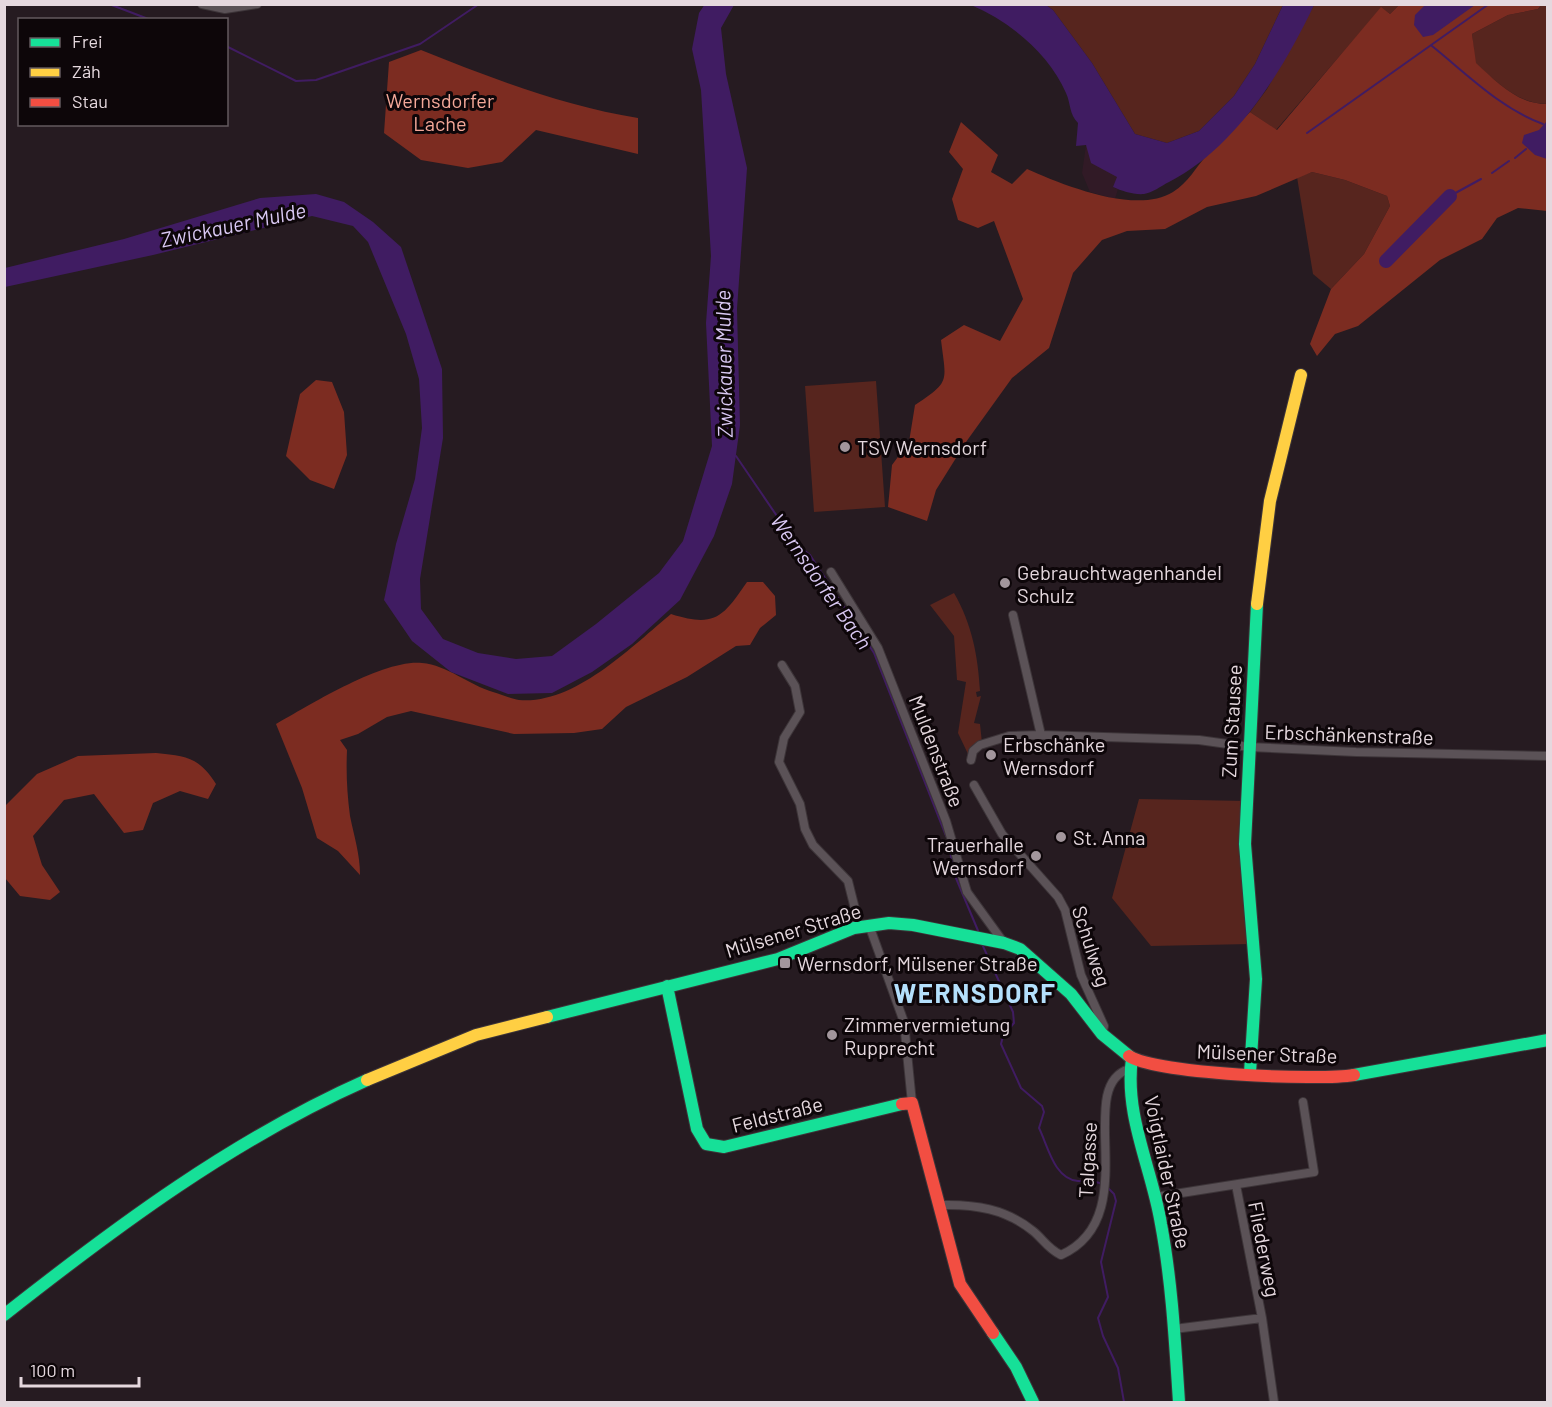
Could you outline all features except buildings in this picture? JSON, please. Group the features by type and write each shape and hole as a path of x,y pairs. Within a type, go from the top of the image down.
{"street":[{"path":"202,4 233,9 257,4"},
{"name":"Zum Stausee","path":"1250,1073 1256,979 1245,844 1256,612 1270,501 1301,375"},
{"name":"Muldenstraße","path":"831,572 878,648 946,821 967,892 1004,943"},
{"path":"1014,615 1041,735"},
{"path":"782,665 795,686 800,712 784,738 779,762 800,804 805,829 813,845 848,880 855,909 854,928"},
{"name":"Erbschänkenstraße","path":"971,760 974,751 980,745 1009,736 1041,735 1199,740 1249,747 1356,752 1548,756"},
{"name":"Schulweg","path":"974,785 1002,834 1058,897 1065,910 1081,975 1104,1026 1102,1034"},
{"name":"Mülsener Straße","path":"4,1316 115,1228 185,1179 265,1130 438,1048 476,1035 778,959 854,928 869,925 913,924 1004,943 1020,949 1071,994 1102,1034 1130,1063 1317,1079 1341,1077 1548,1040"},
{"path":"869,925 904,1022 912,1103 941,1205 960,1284 1016,1367 1033,1402"},
{"name":"Feldstraße","path":"667,986 697,1129 706,1144 724,1147 912,1103"},
{"name":"Talgasse","path":"941,1205 971,1204 987,1207 1034,1231 1051,1250 1061,1255 1075,1249 1095,1227 1105,1187 1104,1143 1108,1093 1115,1077 1130,1063"},
{"name":"Voigtlaider Straße","path":"1130,1063 1130,1104 1156,1197 1167,1261 1179,1402"},
{"name":"Fliederweg","path":"1156,1197 1314,1172 1303,1102"},
{"name":"Fliederweg","path":"1236,1185 1262,1318 1274,1402"},
{"name":"Fliederweg","path":"1174,1329 1262,1318"}],"shaded area":[{"path":"1046,5 1283,5 1255,64 1234,96 1199,131 1167,143 1135,134 1092,63 1053,10"},
{"path":"1314,5 1399,5 1390,14 1381,8 1276,130 1250,112 1267,89"},
{"path":"1541,5 1547,5 1547,104 1536,103 1517,96 1475,63 1472,34 1508,15 1538,9"},
{"path":"1086,145 1118,178 1113,187 1118,189 1115,199 1090,192 1082,173"},
{"path":"1312,172 1345,180 1387,196 1390,206 1364,254 1331,289 1313,274 1297,177"},
{"name":"TSV Wernsdorf","path":"876,381 885,507 814,512 805,386"},
{"path":"954,593 973,640 980,691 976,692 977,697 981,696 974,723 980,724 982,743 973,747 968,754 958,733 966,682 957,680 954,636 930,605"},
{"path":"1139,799 1247,801 1251,944 1151,946 1112,898"}],"green space":[{"path":"1399,5 1541,5 1538,9 1508,15 1472,34 1476,63 1508,91 1526,100 1547,104 1547,211 1518,208 1497,218 1482,239 1440,260 1358,326 1335,334 1317,356 1310,344 1331,289 1364,254 1390,206 1387,196 1345,180 1312,172 1256,196 1207,207 1165,229 1127,231 1102,240 1073,273 1049,348 1012,378 966,442 936,490 927,521 888,507 892,465 909,442 915,405 935,391 943,379 941,340 964,325 1000,341 1023,299 994,221 978,228 958,220 952,199 963,169 949,152 961,122 998,155 991,172 1012,184 1027,169 1060,183 1100,195 1120,199 1158,198 1173,192 1183,184 1207,155 1250,112 1277,130 1381,7 1390,14"},
{"name":"Wernsdorfer Lache","path":"421,50 555,99 638,118 638,154 536,130 502,162 468,168 421,160 384,133 389,62"},
{"path":"316,380 332,382 344,412 347,455 334,489 310,480 286,456 300,394"},
{"path":"747,582 763,582 775,596 776,615 760,628 750,645 736,646 687,677 626,707 602,729 574,733 514,734 411,711 387,717 358,734 340,740 347,750 349,808 360,875 338,851 317,838 302,788 276,724 347,685 388,668 406,664 422,663 440,667 484,689 519,700 540,699 561,693 621,657 671,614 698,620 716,616 731,604"},
{"path":"156,753 184,757 204,768 216,784 208,799 180,791 153,803 143,830 124,833 94,794 64,800 33,836 42,865 60,892 50,900 20,896 5,878 5,806 37,774 78,756"}],"water":[{"name":"Zwickauer Mulde","path":"705,4 734,5 721,28 726,74 747,168 737,309 740,425 732,484 714,536 680,600 632,644 592,672 552,693 508,694 451,672 412,641 384,600 396,544 415,479 422,428 419,379 406,334 368,242 353,226 312,216 153,255 5,287 5,268 124,239 260,198 316,194 344,202 373,222 401,247 442,369 443,438 420,579 421,609 443,639 478,653 516,659 552,656 659,573 683,541 712,446 706,323 711,256 701,90 692,49 699,13"},
{"path":"971,5 1046,5 1053,10 1092,63 1135,134 1167,143 1199,131 1234,96 1255,64 1283,5 1314,5 1272,81 1236,128 1216,149 1193,167 1153,191 1140,194 1113,187 1117,177 1091,163 1086,145 1076,146 1078,123 1073,116 1068,97 1059,78 1038,52 1013,29"},
{"path":"1425,5 1475,5 1433,35 1423,37 1414,25 1415,15"},
{"path":"1548,122 1547,159 1535,155 1522,143 1524,135 1539,130"}],"waterway":[{"path":"4,6 8,4"},
{"path":"109,4 146,18"},
{"path":"228,47 296,81 316,80 420,44 479,4"},
{"path":"1307,133 1489,4"},
{"path":"1432,46 1498,100 1543,124"},
{"path":"1515,158 1526,149"},
{"path":"1492,173 1509,161"},
{"path":"1450,196 1481,179"},
{"path":"1386,261 1450,196"},
{"name":"Wernsdorfer Bach","path":"736,456 796,544 810,555 874,653 946,836"},
{"name":"Wernsdorfer Bach","path":"948,841 952,862"},
{"name":"Wernsdorfer Bach","path":"953,871 979,933"},
{"name":"Wernsdorfer Bach","path":"982,944 1013,1012 1014,1023 1003,1036 1001,1044 1021,1088 1042,1106 1044,1112 1039,1128 1053,1160 1057,1168 1070,1179 1102,1184"},
{"name":"Wernsdorfer Bach","path":"1107,1187 1114,1194 1116,1201 1101,1262 1108,1297 1098,1318 1103,1336 1118,1368 1124,1402"}],"traffic: fast":[{"path":"1250,1073 1256,979 1245,844 1257,604"},
{"path":"547,1017 778,959 854,928 889,923 913,925 1004,943 1020,949 1071,994 1102,1034 1129,1056"},
{"path":"667,986 697,1129 706,1144 724,1147 902,1104"},
{"path":"1354,1075 1548,1040"},
{"path":"1132,1058 1132,1101 1135,1121 1157,1203 1165,1246 1173,1313 1179,1402"},
{"path":"4,1315 133,1217 178,1186 270,1129 367,1080"},
{"path":"993,1333 1016,1367 1033,1402"}],"traffic: slow":[{"path":"1257,604 1270,501 1301,375"},
{"path":"367,1080 476,1035 547,1017"}],"traffic: jam":[{"path":"1129,1056 1145,1062 1203,1072 1308,1077 1354,1075"},
{"path":"902,1104 912,1103 960,1284 993,1333"}],"place":[{"name":"TSV Wernsdorf","path":"845,447"},
{"name":"Gebrauchtwagenhandel Schulz","path":"1005,583"},
{"name":"Erbschänke Wernsdorf","path":"991,755"},
{"name":"St. Anna","path":"1061,837"},
{"name":"Trauerhalle Wernsdorf","path":"1036,856"},
{"name":"Wernsdorf, Mülsener Straße","path":"785,963"},
{"name":"Zimmervermietung Rupprecht","path":"832,1035"}],"district":[{"name":"WERNSDORF","path":"975,992"}]}
